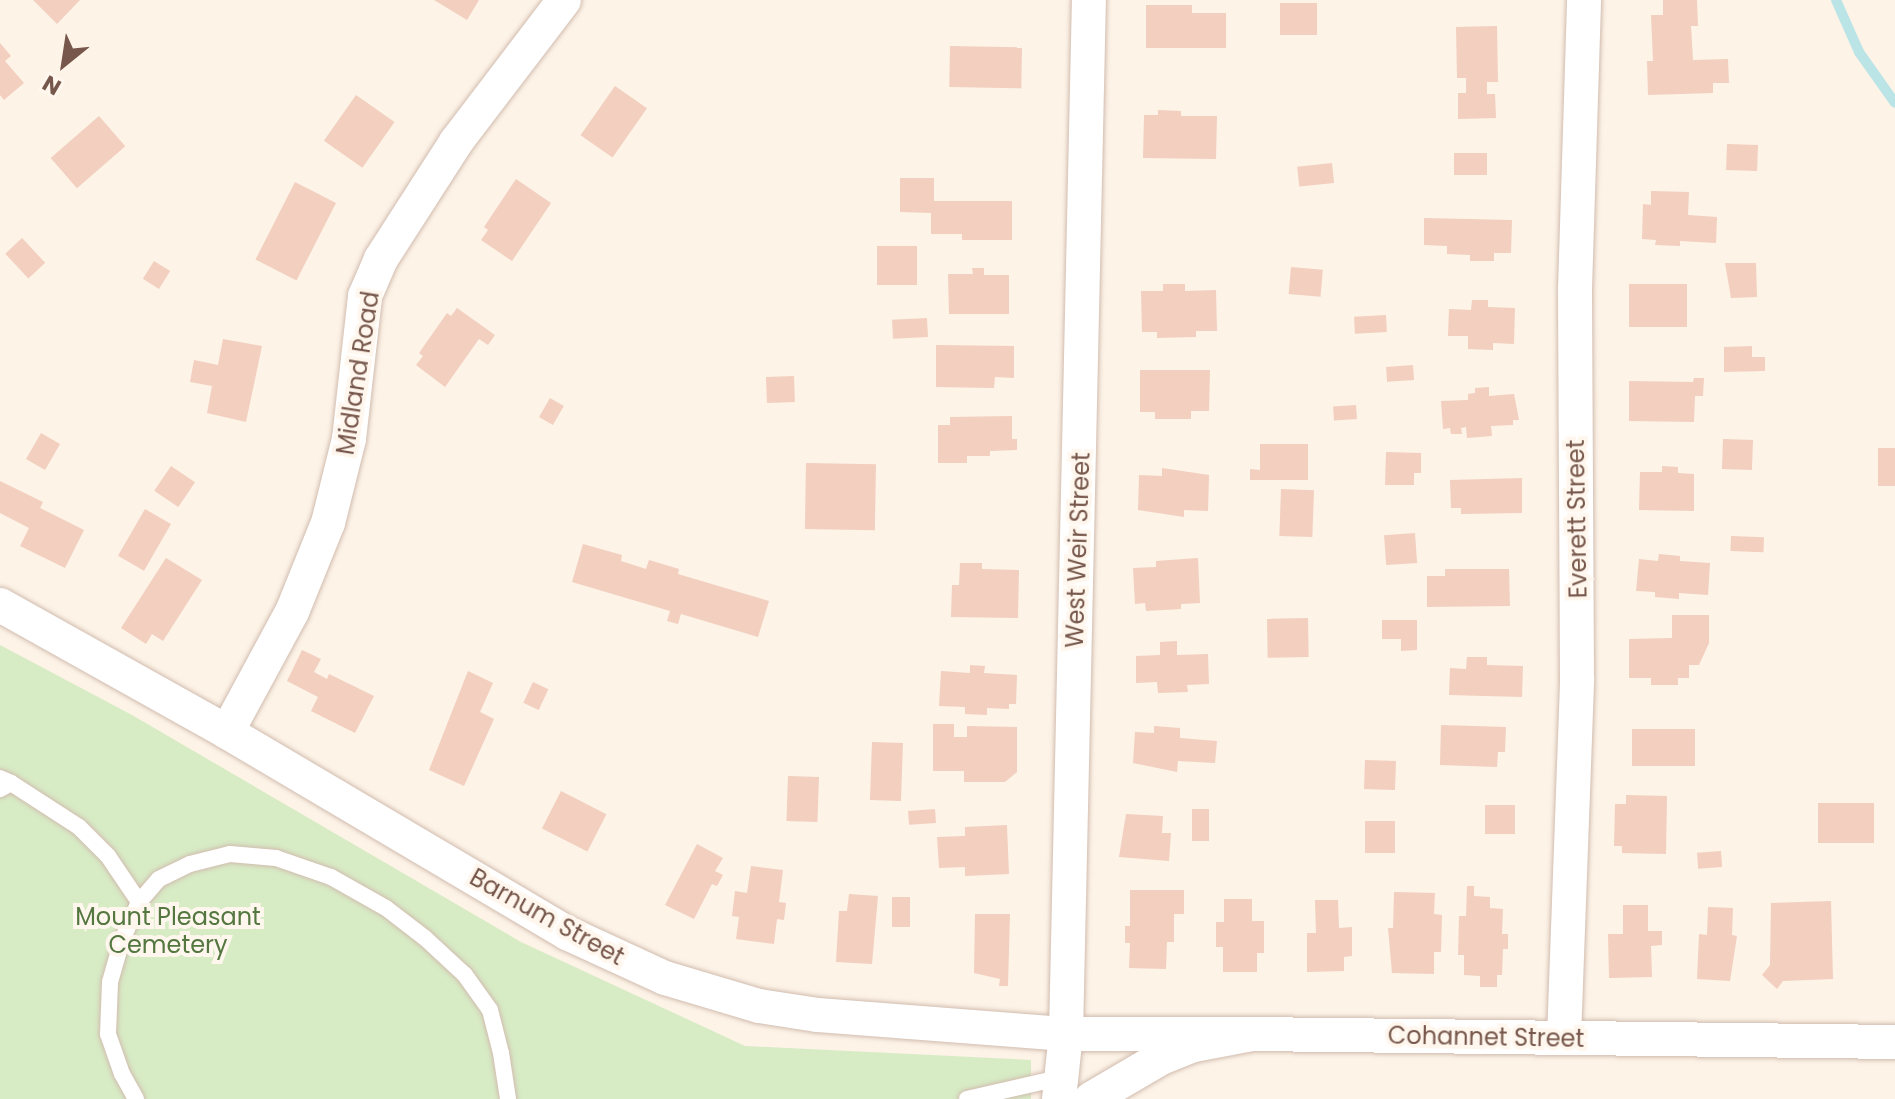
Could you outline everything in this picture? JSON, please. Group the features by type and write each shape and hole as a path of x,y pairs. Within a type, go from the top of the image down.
{"street":[{"name":"Midland Road","path":"227,732 292,612 328,523 349,439 365,296 381,259 456,142 564,0"},
{"name":"West Weir Street","path":"1061,1088 1066,1034 1089,0"},
{"name":"Everett Street","path":"1564,1038 1577,678 1575,289 1584,0"},
{"name":"Barnum Street","path":"0,605 227,732 567,933 665,978 759,1006 818,1015 1066,1034 1252,1034"},
{"name":"Cohannet Street","path":"1091,1099 1161,1058 1194,1045 1252,1034 1895,1042"}],"lane":[{"path":"4,783 79,827 108,856 139,902"},
{"path":"136,1099 122,1074 108,1034 110,982 122,940 139,902 159,879 190,864 230,854 276,858 331,877 386,908 465,975 490,1010 508,1099"},
{"path":"967,1099 1061,1088"}],"green space":[{"name":"Mount Pleasant Cemetery","path":"0,645 132,715 521,942 745,1046 1031,1060 1031,1099 0,1099"}],"building":[{"path":"33,0 80,0 57,24"},
{"path":"434,0 479,0 467,20"},
{"path":"1663,0 1697,0 1698,26 1691,26 1693,60 1728,59 1729,83 1713,83 1713,93 1648,95 1647,61 1653,61 1651,15 1663,15"},
{"path":"1280,3 1317,3 1317,35 1280,35"},
{"path":"1146,5 1192,5 1192,13 1226,13 1226,48 1146,48"},
{"path":"1497,26 1498,82 1487,82 1487,94 1495,94 1496,118 1458,119 1458,93 1466,93 1466,78 1457,78 1456,27"},
{"path":"0,43 11,56 5,61 24,83 4,100 0,95"},
{"path":"950,46 1022,47 1021,88 949,87"},
{"path":"615,86 647,108 613,158 581,135"},
{"path":"356,95 395,122 362,168 324,141"},
{"path":"1158,110 1181,111 1181,116 1217,116 1216,159 1143,158 1144,115 1158,115"},
{"path":"99,116 125,146 77,188 51,158"},
{"path":"1727,144 1758,145 1757,171 1726,170"},
{"path":"1454,153 1487,153 1487,175 1454,175"},
{"path":"1332,163 1334,183 1299,187 1297,167"},
{"path":"900,178 934,178 934,201 1012,201 1012,240 962,240 962,234 931,234 931,213 900,212"},
{"path":"516,179 551,203 512,261 481,240 488,230 484,227"},
{"path":"295,182 336,203 296,280 256,260"},
{"path":"1651,191 1689,192 1688,215 1717,217 1716,243 1680,241 1680,246 1655,245 1656,240 1642,239 1643,204 1651,205"},
{"path":"1424,218 1512,220 1511,253 1494,253 1494,261 1470,261 1470,255 1447,254 1447,246 1424,245"},
{"path":"22,238 45,263 28,279 5,254"},
{"path":"877,246 917,246 917,285 877,285"},
{"path":"154,261 170,271 159,289 143,279"},
{"path":"1725,263 1756,263 1757,297 1731,298"},
{"path":"1291,267 1323,270 1321,297 1289,294"},
{"path":"972,268 984,268 984,275 1009,275 1009,314 949,314 948,274 973,274"},
{"path":"1163,284 1185,284 1185,291 1216,290 1217,331 1196,331 1196,337 1157,338 1157,332 1142,332 1141,291 1163,291"},
{"path":"1629,284 1687,284 1687,327 1629,327"},
{"path":"1472,300 1488,300 1488,307 1515,308 1514,344 1493,343 1493,350 1468,349 1468,336 1448,336 1449,309 1471,310"},
{"path":"457,308 495,335 488,345 479,339 445,387 416,365 423,356 419,353 447,313 451,316"},
{"path":"1386,315 1387,332 1355,334 1354,317"},
{"path":"927,318 928,337 893,339 892,320"},
{"path":"223,339 262,346 246,422 207,413 212,386 190,382 194,360 218,365"},
{"path":"936,345 1014,346 1014,378 995,377 994,388 936,387"},
{"path":"1752,346 1752,357 1765,357 1765,371 1724,372 1724,347"},
{"path":"1413,365 1414,380 1387,382 1386,367"},
{"path":"1140,370 1210,370 1209,411 1191,411 1191,419 1155,419 1155,412 1140,412"},
{"path":"794,376 795,402 767,403 766,377"},
{"path":"1694,378 1704,378 1703,396 1695,396 1694,422 1629,421 1629,381 1693,382"},
{"path":"1489,387 1489,396 1514,394 1519,420 1513,420 1513,425 1491,426 1492,436 1467,438 1466,427 1461,428 1462,434 1451,434 1450,428 1443,429 1441,401 1468,400 1468,394 1475,393 1475,388"},
{"path":"550,398 564,406 553,425 539,417"},
{"path":"1356,405 1357,419 1334,421 1333,407"},
{"path":"1012,416 1012,439 1017,439 1017,450 990,451 990,456 967,456 967,463 938,463 938,425 950,425 950,417"},
{"path":"41,433 60,444 45,470 26,459"},
{"path":"1723,439 1753,440 1752,470 1722,469"},
{"path":"1260,444 1308,444 1308,480 1250,480 1250,469 1260,470"},
{"path":"1878,448 1895,448 1895,486 1878,486"},
{"path":"1386,452 1421,453 1421,473 1414,473 1414,485 1385,485"},
{"path":"806,463 876,464 875,530 805,529"},
{"path":"171,466 195,482 178,507 154,491"},
{"path":"1662,466 1678,467 1678,473 1694,474 1694,511 1639,510 1640,472 1662,472"},
{"path":"1162,468 1209,475 1208,511 1184,510 1184,517 1138,510 1139,475 1162,476"},
{"path":"1522,478 1522,513 1461,514 1461,508 1451,508 1450,480"},
{"path":"0,481 43,502 40,508 84,530 65,568 20,546 29,528 0,513"},
{"path":"1281,489 1314,490 1312,537 1279,536"},
{"path":"145,509 171,524 144,571 118,556"},
{"path":"1415,533 1417,563 1386,565 1384,535"},
{"path":"1731,536 1764,537 1763,552 1730,551"},
{"path":"583,544 622,555 621,561 646,569 649,560 679,569 678,574 769,601 758,637 681,614 678,624 667,621 670,611 572,582"},
{"path":"1659,554 1680,556 1680,561 1710,563 1708,595 1679,593 1679,599 1655,597 1655,592 1636,591 1639,559 1658,561"},
{"path":"166,558 202,580 163,641 152,634 146,644 121,628"},
{"path":"1198,558 1200,603 1181,604 1181,609 1146,611 1145,603 1135,604 1133,568 1156,567 1156,561"},
{"path":"960,563 982,563 982,569 1019,570 1018,618 951,617 952,585 959,585"},
{"path":"1445,569 1509,569 1510,606 1427,607 1427,576 1445,576"},
{"path":"1672,615 1709,615 1709,643 1699,665 1689,665 1689,678 1678,678 1678,685 1651,685 1651,678 1629,678 1629,639 1672,638"},
{"path":"1308,618 1309,657 1268,658 1267,619"},
{"path":"1382,620 1417,620 1417,650 1401,651 1401,639 1382,639"},
{"path":"1177,641 1177,655 1208,654 1209,684 1187,685 1188,692 1158,693 1157,682 1136,683 1136,656 1160,655 1160,642"},
{"path":"302,650 321,659 314,672 327,679 329,674 374,696 355,733 311,711 318,697 287,681"},
{"path":"1467,657 1487,657 1487,665 1523,666 1522,697 1449,695 1450,668 1466,669"},
{"path":"970,665 985,666 984,673 1017,675 1016,704 1009,704 1009,709 987,708 987,715 965,714 965,707 939,706 941,671 970,673"},
{"path":"468,671 493,683 480,712 494,719 464,786 429,770"},
{"path":"533,682 548,689 539,710 523,703"},
{"path":"933,724 954,724 954,737 967,737 967,726 1017,727 1017,772 1005,782 964,782 964,771 933,771"},
{"path":"1441,725 1506,727 1505,752 1498,752 1497,767 1440,765"},
{"path":"1154,726 1180,728 1180,738 1217,741 1215,763 1178,761 1177,772 1133,763 1135,732 1154,733"},
{"path":"1632,729 1695,729 1695,766 1632,766"},
{"path":"872,742 903,743 901,801 870,800"},
{"path":"1365,760 1396,761 1395,790 1364,789"},
{"path":"788,776 819,777 817,822 786,821"},
{"path":"561,791 606,814 587,852 542,828"},
{"path":"1626,795 1667,796 1666,854 1622,853 1622,846 1614,846 1615,804 1626,804"},
{"path":"1818,803 1874,803 1874,843 1818,843"},
{"path":"1485,805 1515,805 1515,834 1485,834"},
{"path":"935,809 936,823 909,825 908,811"},
{"path":"1192,809 1209,809 1209,841 1192,841"},
{"path":"1126,814 1163,816 1162,833 1171,833 1169,861 1119,857"},
{"path":"1365,821 1395,821 1395,853 1365,853"},
{"path":"1007,825 1009,874 965,876 965,867 939,868 937,837 965,836 965,827"},
{"path":"697,844 723,858 715,871 723,875 717,886 712,884 694,919 665,905"},
{"path":"1721,851 1722,867 1698,869 1697,853"},
{"path":"751,866 783,870 779,902 786,903 784,920 777,919 774,944 736,939 739,917 732,916 735,891 747,893"},
{"path":"1467,886 1474,886 1474,896 1490,897 1490,908 1503,909 1502,934 1508,934 1508,949 1503,949 1502,975 1497,975 1497,987 1480,987 1480,976 1464,975 1464,955 1458,955 1459,916 1466,916"},
{"path":"1130,890 1184,890 1184,914 1174,914 1174,942 1167,942 1166,969 1129,968 1130,943 1125,943 1125,926 1130,926"},
{"path":"1394,892 1435,893 1434,914 1442,915 1441,952 1434,952 1434,974 1392,973 1388,928 1393,928"},
{"path":"849,894 878,896 872,964 836,962 839,911 847,911"},
{"path":"892,897 910,897 910,927 892,927"},
{"path":"1224,899 1252,899 1252,921 1264,921 1264,953 1257,953 1257,972 1223,972 1223,947 1216,947 1216,922 1224,922"},
{"path":"1315,900 1338,900 1339,928 1352,927 1352,956 1344,957 1344,971 1307,972 1307,933 1316,933"},
{"path":"1831,901 1833,979 1783,981 1777,989 1762,975 1770,965 1771,903"},
{"path":"1623,905 1648,905 1648,931 1662,931 1662,945 1651,946 1652,977 1609,978 1608,934 1623,934"},
{"path":"1708,907 1733,908 1732,935 1737,936 1730,981 1697,979 1699,934 1707,935"},
{"path":"975,914 1010,914 1008,986 999,986 1000,979 974,973"}],"waterway":[{"path":"1836,0 1859,52 1895,103"}]}
